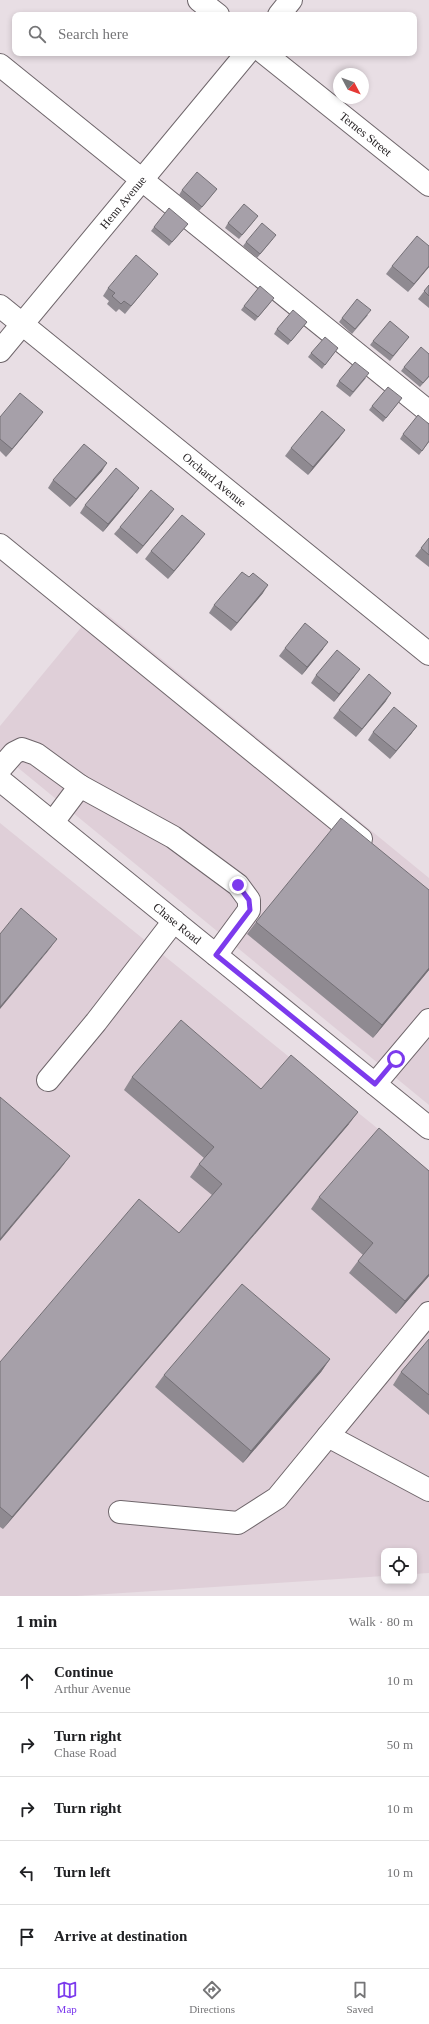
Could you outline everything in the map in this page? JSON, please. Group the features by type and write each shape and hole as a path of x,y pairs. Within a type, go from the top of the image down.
{"street":[{"path":"199,0 214,12"},
{"path":"281,12 291,0"},
{"name":"Henn Avenue","path":"0,351 244,56"},
{"name":"Ternes Street","path":"268,56 429,185"},
{"path":"0,65 429,412"},
{"name":"Orchard Avenue","path":"0,306 429,654"},
{"path":"0,545 374,850"},
{"path":"0,769 14,752 22,749 36,754 80,786 173,837 238,885 249,900 250,910 216,955"},
{"name":"Chase Road","path":"0,780 429,1128"},
{"path":"53,822 80,786"},
{"path":"48,1080 96,1022 174,921"},
{"path":"375,1084 429,1020"},
{"path":"120,1512 238,1523 277,1498 429,1312"},
{"path":"328,1436 429,1490"}],"shaded area":[{"path":"98,607 429,878 429,1105 0,753 0,726"},
{"path":"0,823 429,1170 429,1573 417,1574 417,1548 381,1548 381,1576 77,1596 0,1596"}],"building":[{"path":"197,172 217,189 202,207 182,190"},
{"path":"244,204 258,216 242,235 228,223"},
{"path":"169,208 188,224 172,242 154,227"},
{"path":"262,223 276,235 260,254 246,242"},
{"path":"417,236 429,246 429,266 414,284 392,266"},
{"path":"136,255 158,274 131,306 124,301 121,304 112,296 115,293 108,288"},
{"path":"429,285 429,296 424,291"},
{"path":"260,286 274,298 258,317 244,306"},
{"path":"357,299 371,310 355,329 342,318"},
{"path":"293,310 307,322 291,341 277,329"},
{"path":"390,321 409,337 393,356 373,341"},
{"path":"325,337 338,348 325,365 311,353"},
{"path":"421,347 429,354 429,376 423,383 404,367"},
{"path":"355,362 369,373 353,392 339,381"},
{"path":"388,387 402,398 386,418 372,406"},
{"path":"20,393 43,412 12,449 0,439 0,417"},
{"path":"322,411 345,430 313,467 291,448"},
{"path":"418,415 429,424 429,441 422,451 403,434"},
{"path":"84,444 107,463 76,499 53,480"},
{"path":"116,468 139,488 108,524 85,505"},
{"path":"151,490 174,509 143,546 120,527"},
{"path":"182,515 205,534 174,571 151,551"},
{"path":"429,538 429,555 421,548"},
{"path":"242,572 249,577 253,573 268,585 237,623 214,605"},
{"path":"305,623 328,642 307,667 285,648"},
{"path":"337,650 360,669 339,694 316,675"},
{"path":"369,674 391,693 362,729 339,710"},
{"path":"394,707 417,726 396,751 373,732"},
{"path":"341,818 429,890 429,968 382,1025 256,922"},
{"path":"21,908 57,939 0,1007 0,934"},
{"path":"181,1020 261,1089 291,1055 358,1112 12,1517 0,1507 0,1362 139,1199 179,1233 222,1184 199,1164 214,1147 132,1077"},
{"path":"0,1097 70,1156 0,1239"},
{"path":"379,1128 429,1171 429,1274 405,1301 358,1261 373,1243 319,1197"},
{"path":"242,1284 330,1359 251,1451 164,1375"},
{"path":"429,1339 429,1395 401,1372"}],"route":[{"path":"238,885 249,900 250,910 238,928 216,955 375,1084 396,1059"}]}
